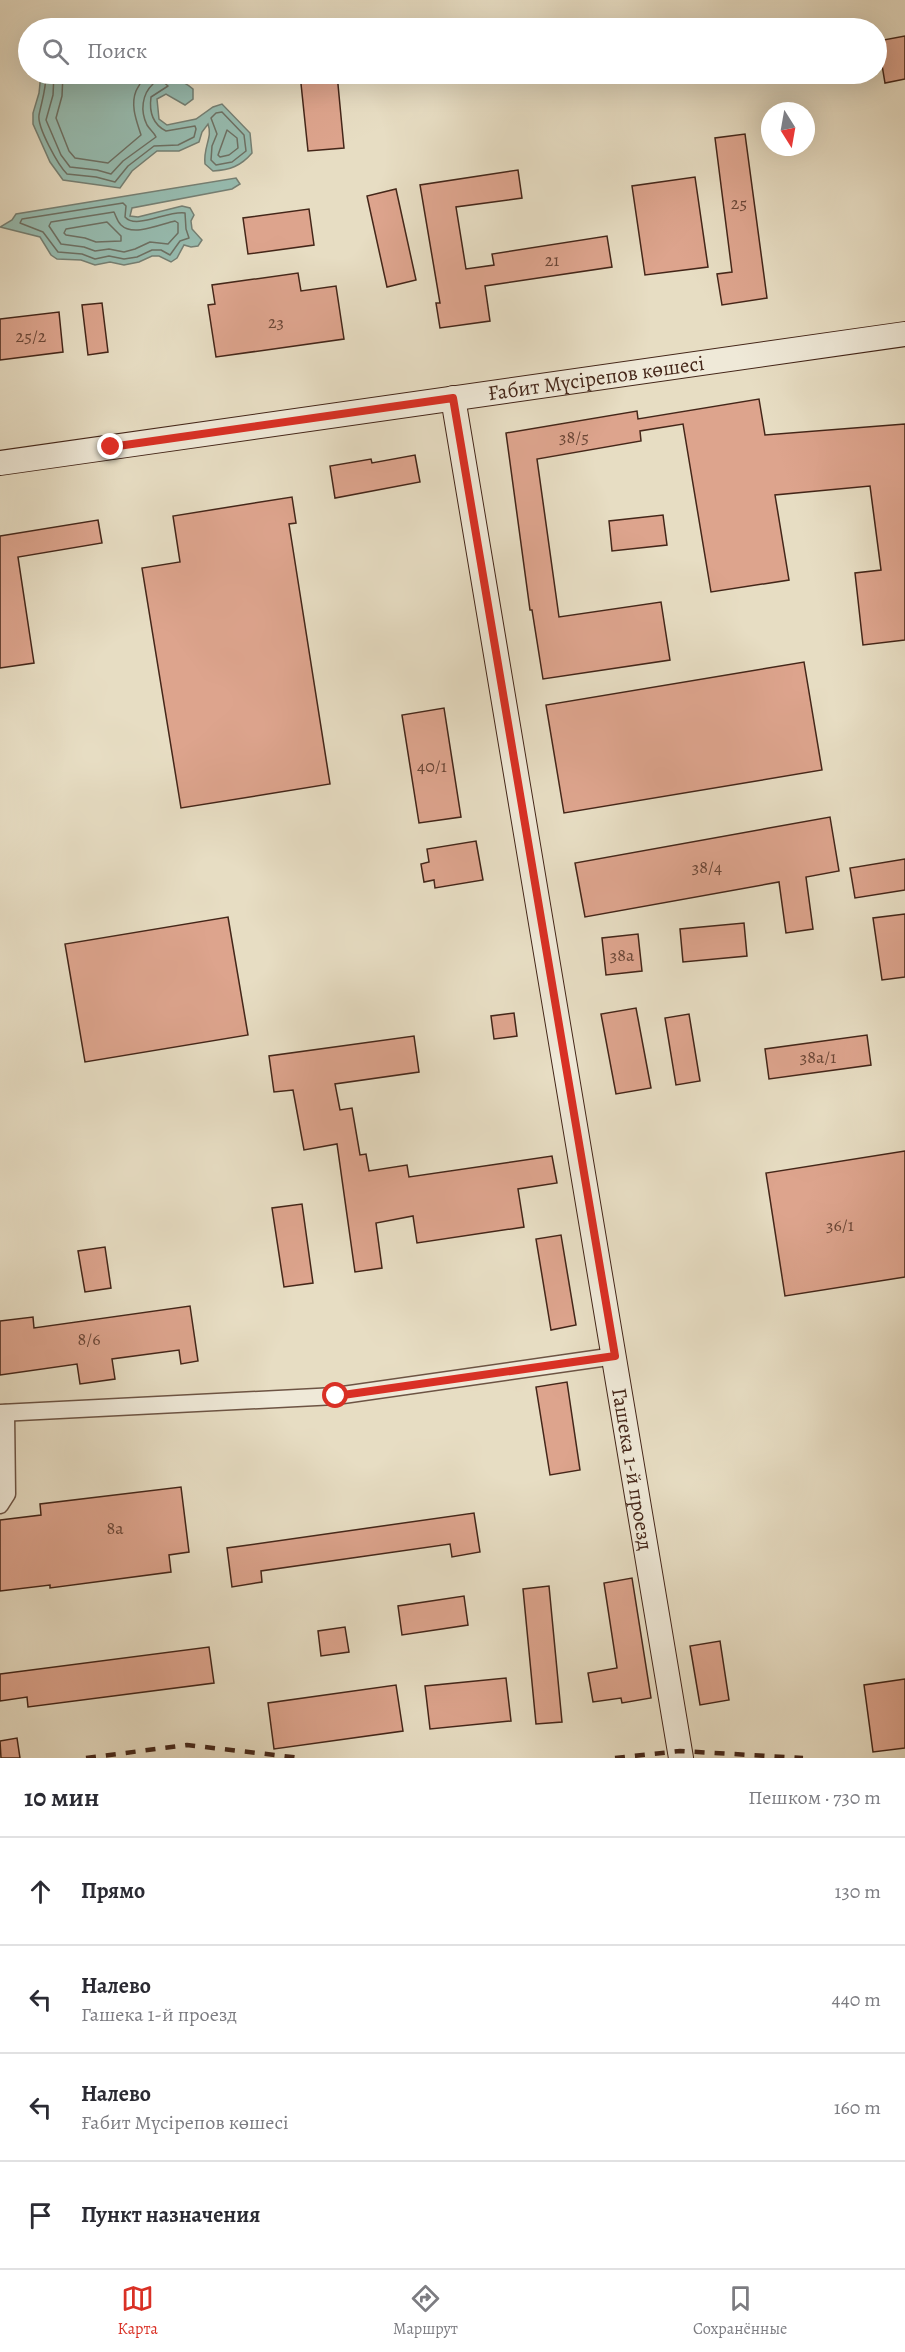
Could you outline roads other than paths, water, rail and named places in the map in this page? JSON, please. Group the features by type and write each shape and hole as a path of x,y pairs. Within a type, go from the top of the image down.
{"main road":[{"name":"Ғабит Мүсірепов көшесі","path":"0,463 905,334"},
{"name":"Гашека 1-й проезд","path":"453,398 681,1758"}],"street":[{"path":"0,1505 7,1494 3,1413 336,1396 615,1356"}],"water":[{"path":"40,84 186,84 193,89 193,99 185,105 166,94 157,99 159,119 167,125 196,119 213,107 222,104 250,133 252,153 235,166 213,171 205,164 208,124 199,142 179,151 157,151 132,171 120,188 63,180 50,162 33,124 33,113"},
{"path":"236,178 240,184 232,189 132,208 130,216 138,217 182,206 190,208 194,215 191,221 192,229 202,240 198,246 184,245 177,258 171,262 159,256 124,265 110,262 95,265 81,260 57,259 51,255 40,237 0,227 12,220 16,214"}],"railway":[{"path":"86,1758 187,1745 301,1758"},
{"path":"615,1758 680,1751 803,1758"}]}
